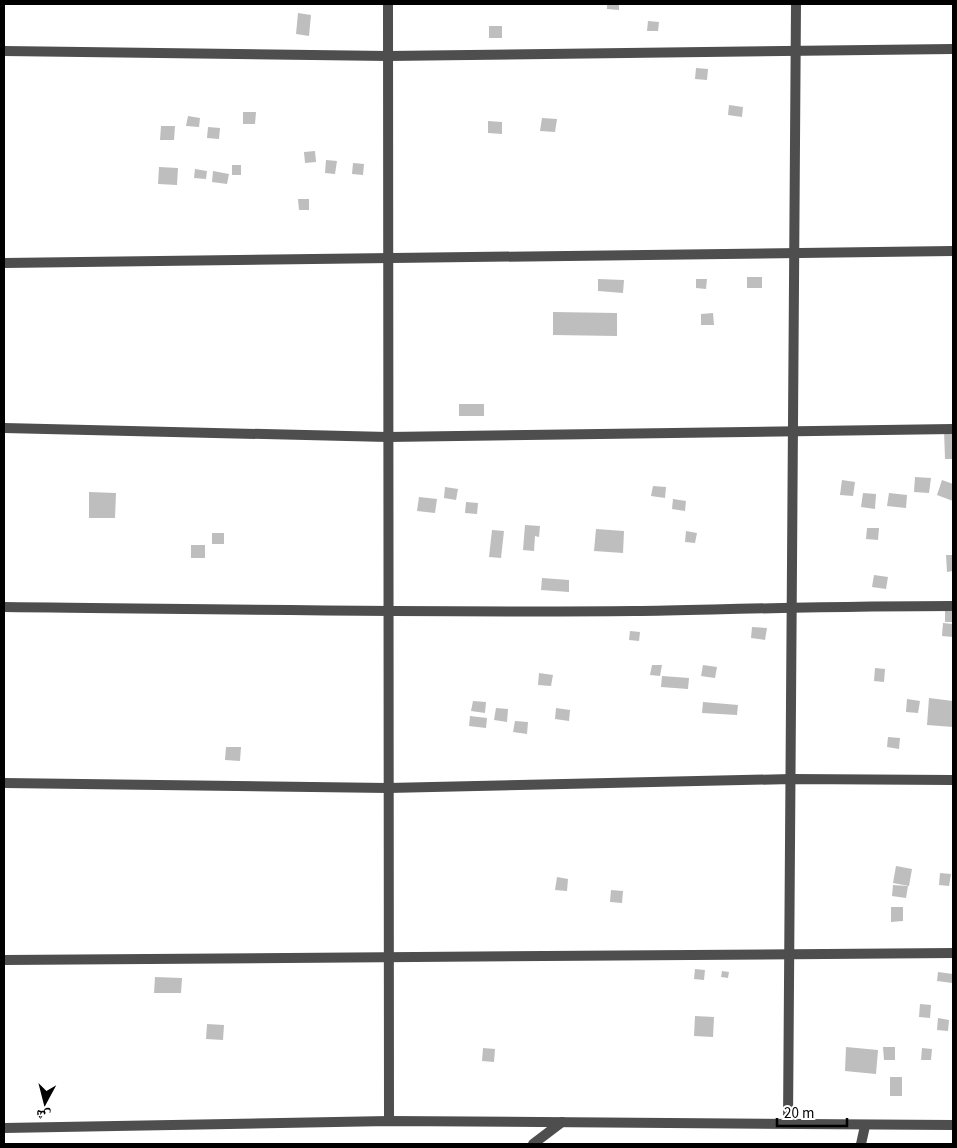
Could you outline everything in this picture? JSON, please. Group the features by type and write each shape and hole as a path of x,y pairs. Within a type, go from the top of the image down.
{"street":[{"path":"388,4 389,1121"},
{"path":"788,1123 791,955 796,4"},
{"path":"4,51 388,56 953,49"},
{"path":"4,263 953,251"},
{"path":"4,428 388,437 953,429"},
{"path":"4,607 388,611 634,611 792,606 953,606"},
{"path":"4,783 388,788 791,779 953,780"},
{"path":"4,960 388,956 791,955 953,952"},
{"path":"4,1128 389,1121 788,1123 865,1126 953,1125"},
{"path":"533,1144 562,1122"},
{"path":"861,1144 865,1126"}],"building":[{"path":"607,4 619,4 619,10 607,9"},
{"path":"298,13 311,15 309,36 296,34"},
{"path":"648,21 659,22 658,31 647,31"},
{"path":"489,26 502,26 502,38 489,38"},
{"path":"696,68 708,69 707,80 695,79"},
{"path":"729,105 743,107 742,117 728,115"},
{"path":"243,112 256,112 255,124 243,124"},
{"path":"188,116 200,118 199,127 186,126"},
{"path":"542,118 557,119 555,132 540,131"},
{"path":"488,121 502,122 502,134 488,133"},
{"path":"161,126 175,126 174,140 160,140"},
{"path":"208,127 220,128 219,139 207,138"},
{"path":"315,151 316,162 305,163 304,152"},
{"path":"326,160 337,161 335,174 325,173"},
{"path":"353,163 364,164 363,175 352,174"},
{"path":"232,165 241,165 241,175 232,175"},
{"path":"159,167 178,168 177,185 158,184"},
{"path":"195,169 207,171 206,179 194,178"},
{"path":"213,171 229,174 227,184 212,182"},
{"path":"298,199 309,199 309,210 299,210"},
{"path":"747,277 762,277 762,288 747,288"},
{"path":"598,279 624,280 623,293 598,291"},
{"path":"696,279 707,279 706,289 696,288"},
{"path":"553,312 617,313 617,336 553,335"},
{"path":"713,313 714,325 701,325 701,314"},
{"path":"459,404 484,404 484,416 459,416"},
{"path":"944,430 953,430 953,459 945,459"},
{"path":"915,477 931,478 929,493 914,492"},
{"path":"842,480 855,482 853,496 840,495"},
{"path":"942,480 953,484 953,501 937,495"},
{"path":"653,486 666,487 665,498 651,496"},
{"path":"445,487 458,489 456,500 444,498"},
{"path":"89,492 116,493 115,518 89,518"},
{"path":"863,493 876,494 875,509 861,507"},
{"path":"889,493 907,495 906,508 887,506"},
{"path":"419,497 437,499 435,513 417,511"},
{"path":"673,499 686,501 685,511 672,509"},
{"path":"466,502 478,503 477,514 465,513"},
{"path":"525,525 540,526 539,537 535,536 534,551 523,550"},
{"path":"867,528 879,528 878,540 866,539"},
{"path":"596,529 624,531 623,553 594,551"},
{"path":"492,530 504,531 501,558 489,557"},
{"path":"686,531 697,533 695,543 685,542"},
{"path":"212,533 224,533 224,544 212,544"},
{"path":"191,545 205,545 205,558 191,558"},
{"path":"946,555 953,555 953,571 947,572"},
{"path":"874,575 888,577 886,589 872,587"},
{"path":"542,578 569,580 569,592 541,590"},
{"path":"945,607 953,607 953,622 945,622"},
{"path":"943,623 953,624 953,637 942,636"},
{"path":"752,627 767,628 765,640 751,638"},
{"path":"630,631 640,632 639,641 629,640"},
{"path":"652,665 662,665 660,676 650,675"},
{"path":"703,665 717,667 715,678 701,676"},
{"path":"875,668 885,669 884,682 874,681"},
{"path":"539,673 553,675 551,686 538,685"},
{"path":"662,676 689,678 688,689 661,687"},
{"path":"929,698 953,701 953,727 927,725"},
{"path":"907,699 920,701 918,713 906,712"},
{"path":"473,701 486,702 485,713 471,711"},
{"path":"703,702 738,705 737,715 702,713"},
{"path":"496,708 508,709 507,722 494,720"},
{"path":"556,708 570,710 569,721 555,719"},
{"path":"470,716 487,718 486,728 469,726"},
{"path":"515,721 528,722 527,734 513,732"},
{"path":"888,737 900,738 899,749 887,747"},
{"path":"226,747 241,747 240,761 225,760"},
{"path":"896,866 912,869 909,886 893,883"},
{"path":"940,873 951,874 949,886 939,885"},
{"path":"557,877 568,879 567,891 555,890"},
{"path":"893,885 908,886 906,898 892,896"},
{"path":"611,890 623,891 622,903 610,902"},
{"path":"891,907 903,907 903,921 891,922"},
{"path":"695,969 705,970 704,980 694,979"},
{"path":"722,971 729,972 728,978 721,977"},
{"path":"938,972 953,974 952,983 937,981"},
{"path":"155,977 182,978 181,993 154,993"},
{"path":"920,1004 931,1005 930,1018 919,1017"},
{"path":"695,1016 714,1017 713,1037 694,1036"},
{"path":"938,1018 949,1020 948,1031 937,1030"},
{"path":"207,1024 224,1025 223,1040 206,1039"},
{"path":"846,1047 878,1050 876,1074 845,1071"},
{"path":"883,1047 895,1047 895,1060 884,1060"},
{"path":"483,1048 495,1049 494,1062 482,1061"},
{"path":"922,1048 932,1049 931,1060 921,1060"},
{"path":"890,1077 902,1077 902,1096 890,1096"}]}
